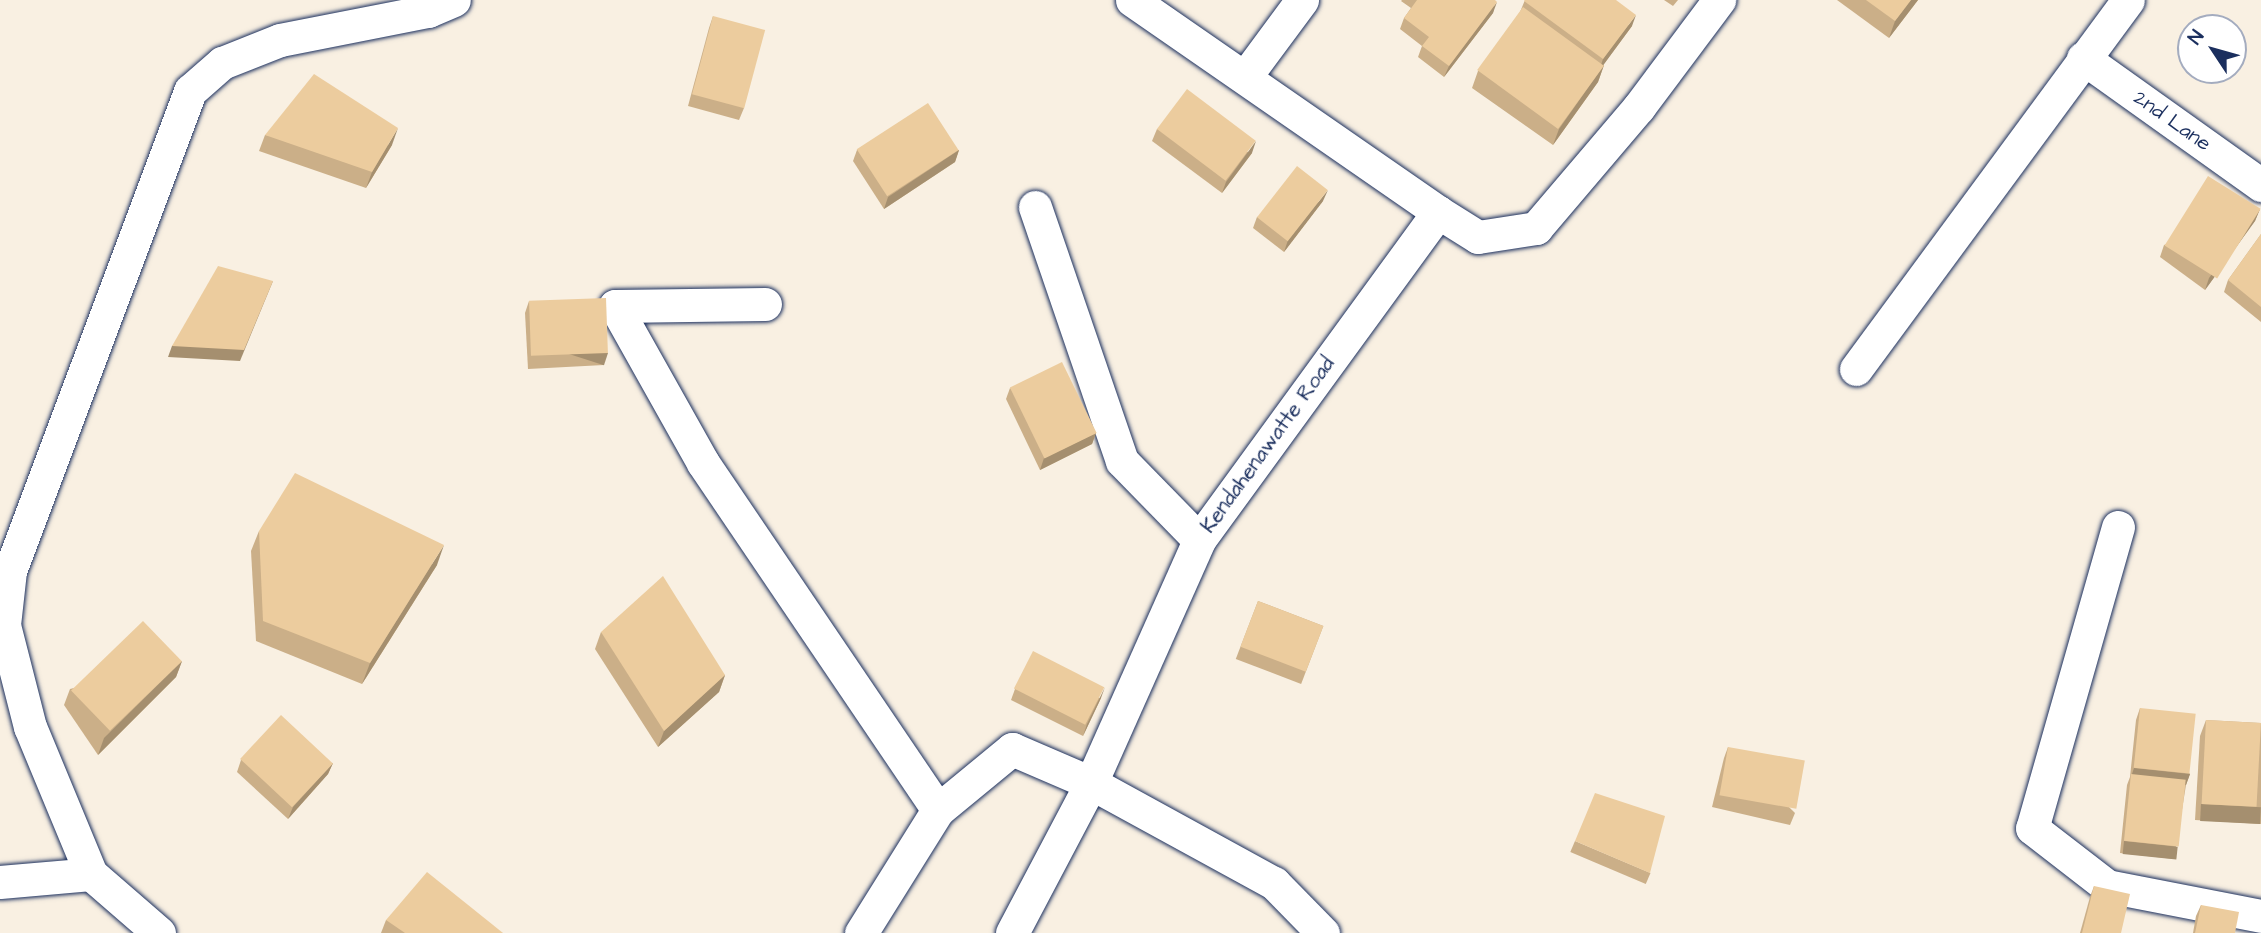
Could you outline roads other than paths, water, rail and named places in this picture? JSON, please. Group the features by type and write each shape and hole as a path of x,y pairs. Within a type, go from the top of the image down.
{"street":[{"path":"159,933 91,874 30,727 4,625 9,584 190,91 222,63 281,40 428,11 454,0"},
{"path":"1132,0 1478,237 1536,228 1639,107 1719,0"},
{"path":"1245,77 1302,0"},
{"path":"1856,369 2128,0"},
{"name":"2nd Lane","path":"2083,58 2261,185"},
{"path":"1035,207 1122,461 1199,540"},
{"name":"Kendahenawatte Road","path":"1012,933 1091,783 1199,540 1438,212"},
{"path":"765,304 615,306 704,463 938,810"},
{"path":"2118,527 2032,828 2107,886 2261,915"},
{"path":"861,933 938,810 1012,749 1091,783 1274,883 1323,933"},
{"path":"0,882 91,874"}]}
